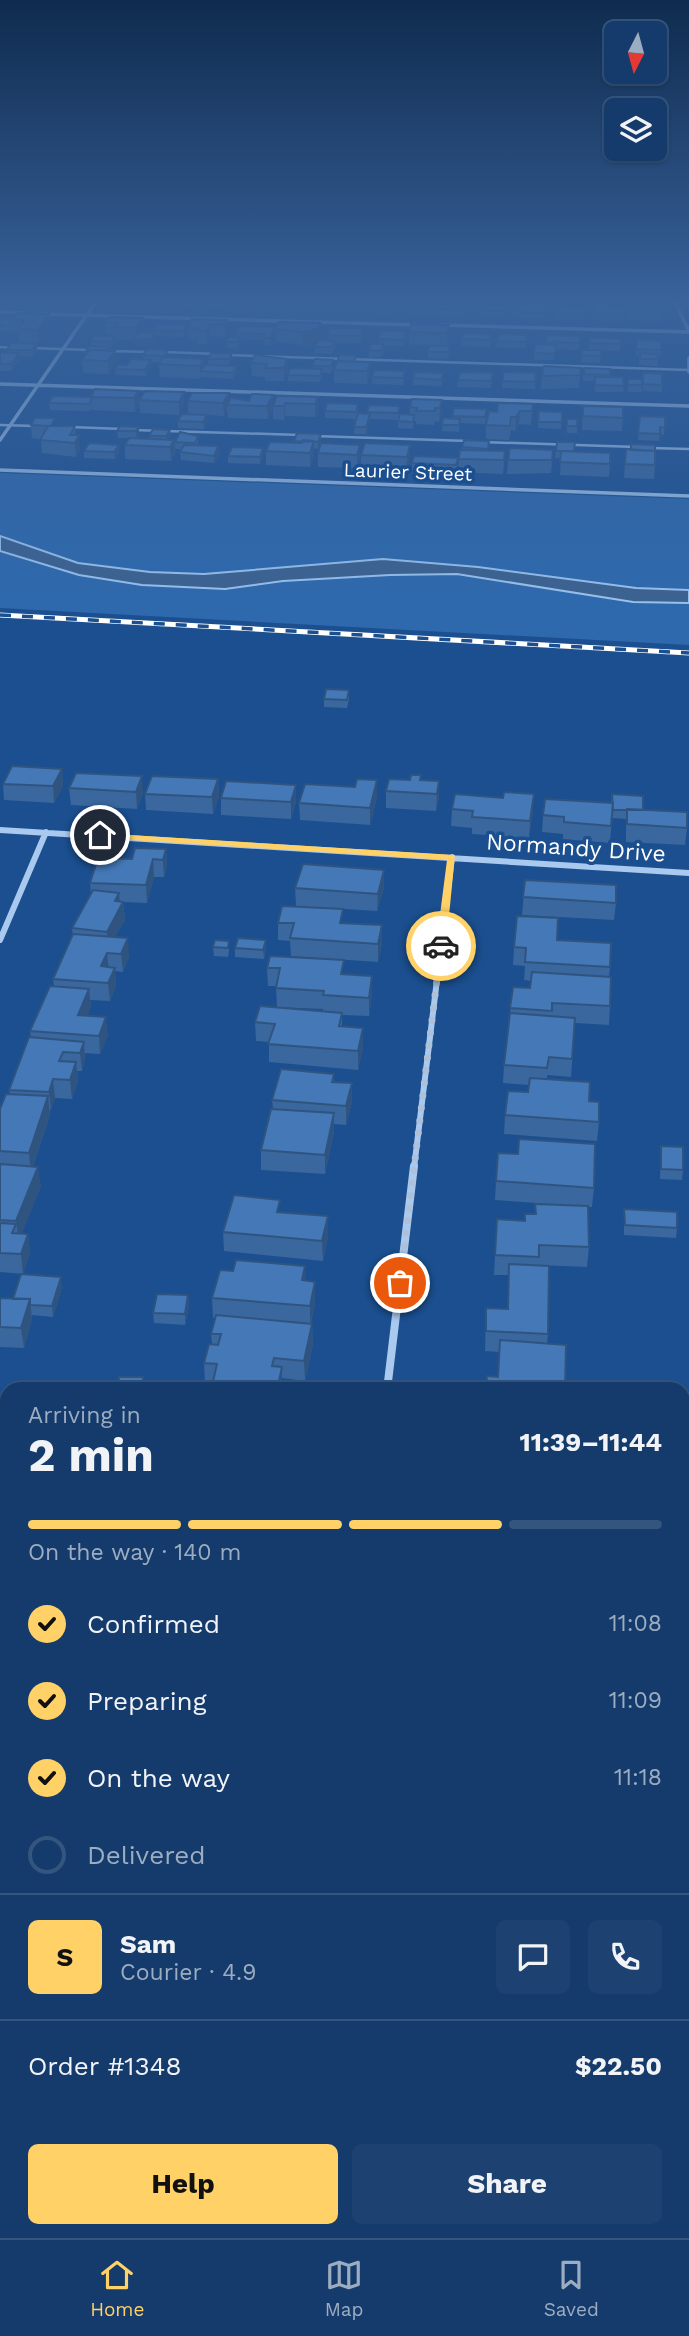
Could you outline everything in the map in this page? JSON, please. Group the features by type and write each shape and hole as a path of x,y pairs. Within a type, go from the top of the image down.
{"street":[{"path":"0,440 25,404"},
{"path":"641,404 689,406"},
{"name":"Laurier Street","path":"0,470 689,496"},
{"name":"Normandy Drive","path":"0,830 689,873"},
{"path":"0,940 47,832"},
{"path":"388,1382 452,858"}],"lane":[{"path":"0,425 38,426"},
{"path":"66,427 689,449"}],"shaded area":[{"path":"0,473 689,499 689,645 0,608"},
{"path":"0,536 78,563 150,572 204,574 383,559 478,567 636,588 689,590 689,603 633,602 457,574 283,581 225,589 142,585 79,575 0,551"}],"building":[{"path":"227,404 268,404 267,406"},
{"path":"327,404 358,404 356,412 325,411"},
{"path":"411,404 441,404 435,411 416,411 417,408 410,407"},
{"path":"498,404 533,404 532,411 520,411 516,417 511,417 510,426 486,425 489,411 497,412"},
{"path":"369,405 400,406 398,413 367,412"},
{"path":"583,406 623,407 623,418 583,416"},
{"path":"454,408 487,409 485,417 452,416"},
{"path":"539,411 562,412 562,422 538,422"},
{"path":"358,413 370,414 366,427 354,427"},
{"path":"182,414 207,415 203,422 178,421"},
{"path":"400,414 414,415 413,422 398,421"},
{"path":"640,416 665,417 665,428 660,427 660,434 638,433"},
{"path":"35,418 55,418 51,426 31,425"},
{"path":"443,418 460,419 459,425 442,425"},
{"path":"567,419 577,419 577,426 567,426"},
{"path":"48,426 75,426 70,435 79,435 75,443 40,440"},
{"path":"120,426 139,427 136,431 117,431"},
{"path":"153,429 170,430 166,436 149,436"},
{"path":"180,432 198,436 195,443 175,442"},
{"path":"297,433 321,434 318,442 294,441"},
{"path":"129,438 174,440 170,447 125,445"},
{"path":"303,440 314,441 310,453 266,451 270,442 302,443"},
{"path":"464,440 489,441 488,449 462,447"},
{"path":"557,442 575,442 574,451 556,451"},
{"path":"89,443 119,445 114,452 84,451"},
{"path":"321,443 360,445 357,455 318,453"},
{"path":"365,443 410,445 407,457 361,455"},
{"path":"631,444 655,445 655,451 631,450"},
{"path":"184,445 218,446 214,456 180,452"},
{"path":"232,447 263,448 260,457 228,456"},
{"path":"510,448 553,450 552,460 508,460"},
{"path":"626,449 655,451 655,465 625,464"},
{"path":"460,450 505,451 504,460 459,459"},
{"path":"561,451 610,453 610,464 560,462"},
{"path":"414,456 458,458 456,465 412,463"},
{"path":"326,689 349,690 347,700 324,699"},
{"path":"12,766 62,769 53,786 3,784"},
{"path":"76,773 142,776 136,792 69,788"},
{"path":"411,775 421,775 420,780 439,781 437,794 386,791 389,779 410,780"},
{"path":"152,776 218,779 212,797 145,794"},
{"path":"357,779 377,780 370,808 299,803 305,784 355,787"},
{"path":"226,781 296,785 291,802 221,798"},
{"path":"504,792 534,794 530,821 472,817 473,811 452,809 455,794 503,798"},
{"path":"612,794 643,796 643,810 613,810"},
{"path":"545,799 613,803 611,826 564,822 564,817 543,815"},
{"path":"627,809 687,812 687,828 627,824"},
{"path":"135,848 166,849 163,860 153,859 146,885 90,883 98,858 132,859"},
{"path":"303,864 384,870 378,894 295,888"},
{"path":"525,880 616,885 616,903 523,897"},
{"path":"93,890 119,893 115,901 123,902 107,932 72,928"},
{"path":"282,906 343,909 340,923 382,925 378,944 290,938 294,923 278,923"},
{"path":"517,916 558,918 557,940 611,943 610,967 525,962 526,948 514,947"},
{"path":"73,934 128,938 121,954 107,953 101,966 115,968 108,983 53,979"},
{"path":"238,938 266,940 263,950 235,948"},
{"path":"215,940 229,941 228,948 213,947"},
{"path":"270,956 344,960 341,974 372,976 369,998 323,995 324,991 276,988 280,968 267,968"},
{"path":"532,972 611,977 610,1006 552,1003 552,1011 510,1008 513,987 530,988"},
{"path":"50,986 89,989 78,1015 106,1017 99,1036 30,1031"},
{"path":"260,1006 342,1013 339,1026 363,1028 358,1051 268,1044 275,1024 255,1022"},
{"path":"510,1013 575,1018 572,1059 549,1057 547,1068 504,1065"},
{"path":"29,1037 84,1042 80,1053 63,1052 59,1061 76,1062 70,1080 53,1079 49,1092 9,1090"},
{"path":"281,1069 334,1074 332,1082 352,1083 346,1106 272,1100"},
{"path":"530,1078 590,1082 589,1101 599,1102 599,1122 505,1115 508,1091 528,1092"},
{"path":"6,1094 48,1096 29,1153 0,1151 0,1109"},
{"path":"271,1109 334,1113 325,1155 261,1150"},
{"path":"519,1139 595,1144 594,1188 496,1181 498,1153 518,1154"},
{"path":"661,1146 683,1147 683,1170 661,1169"},
{"path":"0,1164 38,1167 16,1221 0,1220"},
{"path":"234,1195 280,1200 277,1212 328,1216 322,1241 223,1232"},
{"path":"535,1204 588,1206 589,1247 539,1245 539,1257 495,1255 497,1219 525,1221 525,1214 536,1214"},
{"path":"624,1209 677,1212 677,1228 625,1225"},
{"path":"0,1223 16,1224 12,1233 28,1234 21,1254 0,1253"},
{"path":"236,1260 305,1266 302,1280 315,1282 310,1306 212,1298 220,1270 233,1271"},
{"path":"509,1264 549,1266 548,1334 486,1331 486,1308 508,1309"},
{"path":"21,1274 61,1277 52,1306 30,1305 30,1299 13,1299"},
{"path":"157,1294 188,1295 185,1314 153,1313"},
{"path":"0,1298 30,1299 21,1328 0,1327"},
{"path":"216,1315 312,1324 304,1361 274,1358 272,1366 282,1367 279,1382 213,1382 217,1364 204,1363 209,1344 218,1345 221,1334 211,1334"},
{"path":"500,1340 566,1345 565,1382 487,1382 487,1376 498,1377"},
{"path":"119,1377 143,1377 143,1382 119,1382"}],"railway":[{"path":"0,615 689,653"}],"way so far":[{"path":"400,1283 441,946"}],"route":[{"path":"100,835 452,858 441,946"}]}
